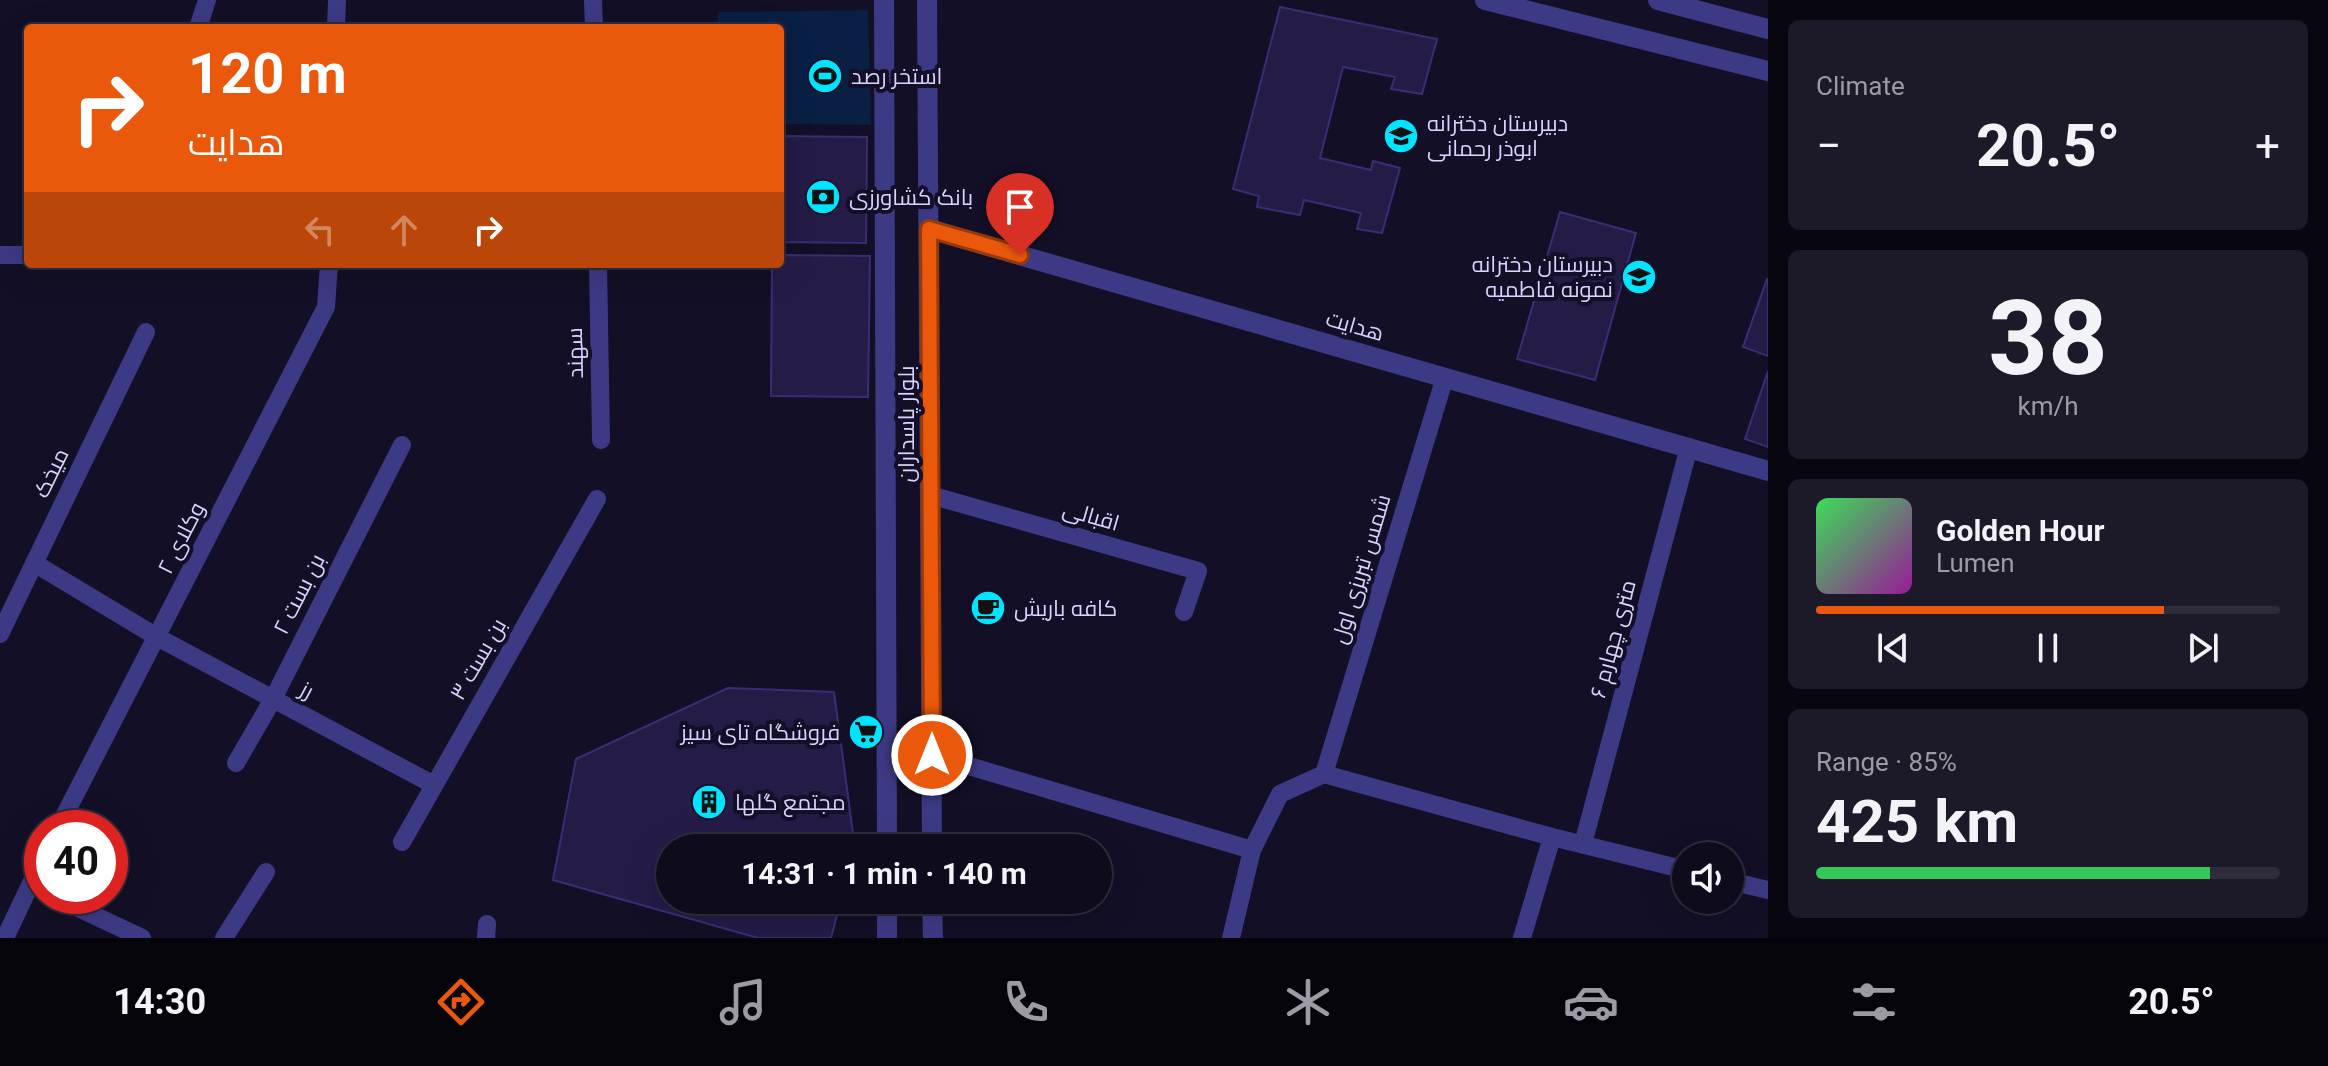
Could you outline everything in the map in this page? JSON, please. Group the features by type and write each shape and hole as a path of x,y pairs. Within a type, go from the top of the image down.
{"street":[{"name":"بلوار پاسداران","path":"884,0 887,834"},
{"name":"بلوار پاسداران","path":"927,0 932,834"},
{"path":"1485,0 1768,71"},
{"path":"1658,0 1768,29"},
{"name":"هدایت","path":"929,229 1768,471"},
{"path":"887,914 887,938"},
{"path":"932,914 933,938"}],"lane":[{"path":"199,24 207,0"},
{"path":"336,24 337,0"},
{"path":"593,0 594,24"},
{"path":"0,255 24,255"},
{"name":"وکلای ۲","path":"67,810 326,307 329,268"},
{"name":"سهند","path":"598,268 601,440"},
{"name":"میخک","path":"0,634 146,332"},
{"name":"شمس تبریزی اول","path":"1324,774 1445,377"},
{"name":"بن بست ۲","path":"236,763 273,699 402,445"},
{"name":"۶ متری چهارم","path":"1583,844 1689,447"},
{"name":"اقبالی","path":"930,495 1198,571 1184,612"},
{"name":"بن بست ۳","path":"402,842 597,499"},
{"name":"رز","path":"34,563 157,637 434,785"},
{"path":"932,755 1252,850"},
{"path":"1231,938 1252,850 1280,794 1324,774 1672,866"},
{"path":"1522,938 1552,837"},
{"path":"224,938 266,872"},
{"path":"1744,884 1768,890"},
{"path":"5,938 24,907"},
{"path":"91,914 142,938"}],"water":[{"name":"استخر رصد","path":"868,10 871,125 784,124 784,24 718,24 718,12"}],"building":[{"path":"1280,7 1437,39 1422,94 1391,89 1395,77 1343,67 1320,158 1371,170 1373,161 1400,168 1382,233 1357,229 1361,213 1304,200 1300,215 1257,207 1259,196 1233,189"},
{"name":"بانک کشاورزی","path":"784,136 867,137 866,243 784,242"},
{"path":"1560,212 1636,233 1595,380 1517,359"},
{"path":"784,255 870,256 868,397 771,396 772,268 784,268"},
{"path":"1768,279 1768,356 1743,347"},
{"path":"1768,371 1768,447 1745,439"},
{"name":"مجتمع گلها","path":"728,688 834,692 853,834 656,834 656,909 553,880 576,759"},
{"name":"مجتمع گلها","path":"673,914 837,914 831,938 758,938"}],"place":[{"name":"استخر رصد","path":"825,76"},
{"name":"دبیرستان دخترانه ابوذر رحمانی","path":"1401,136"},
{"name":"بانک کشاورزی","path":"823,197"},
{"name":"دبیرستان دخترانه نمونه فاطمیه","path":"1639,277"},
{"name":"کافه باریش","path":"988,608"},
{"name":"فروشگاه تای سیز","path":"866,732"},
{"name":"مجتمع گلها","path":"709,802"}],"route":[{"path":"932,755 929,229 1020,255"}]}
